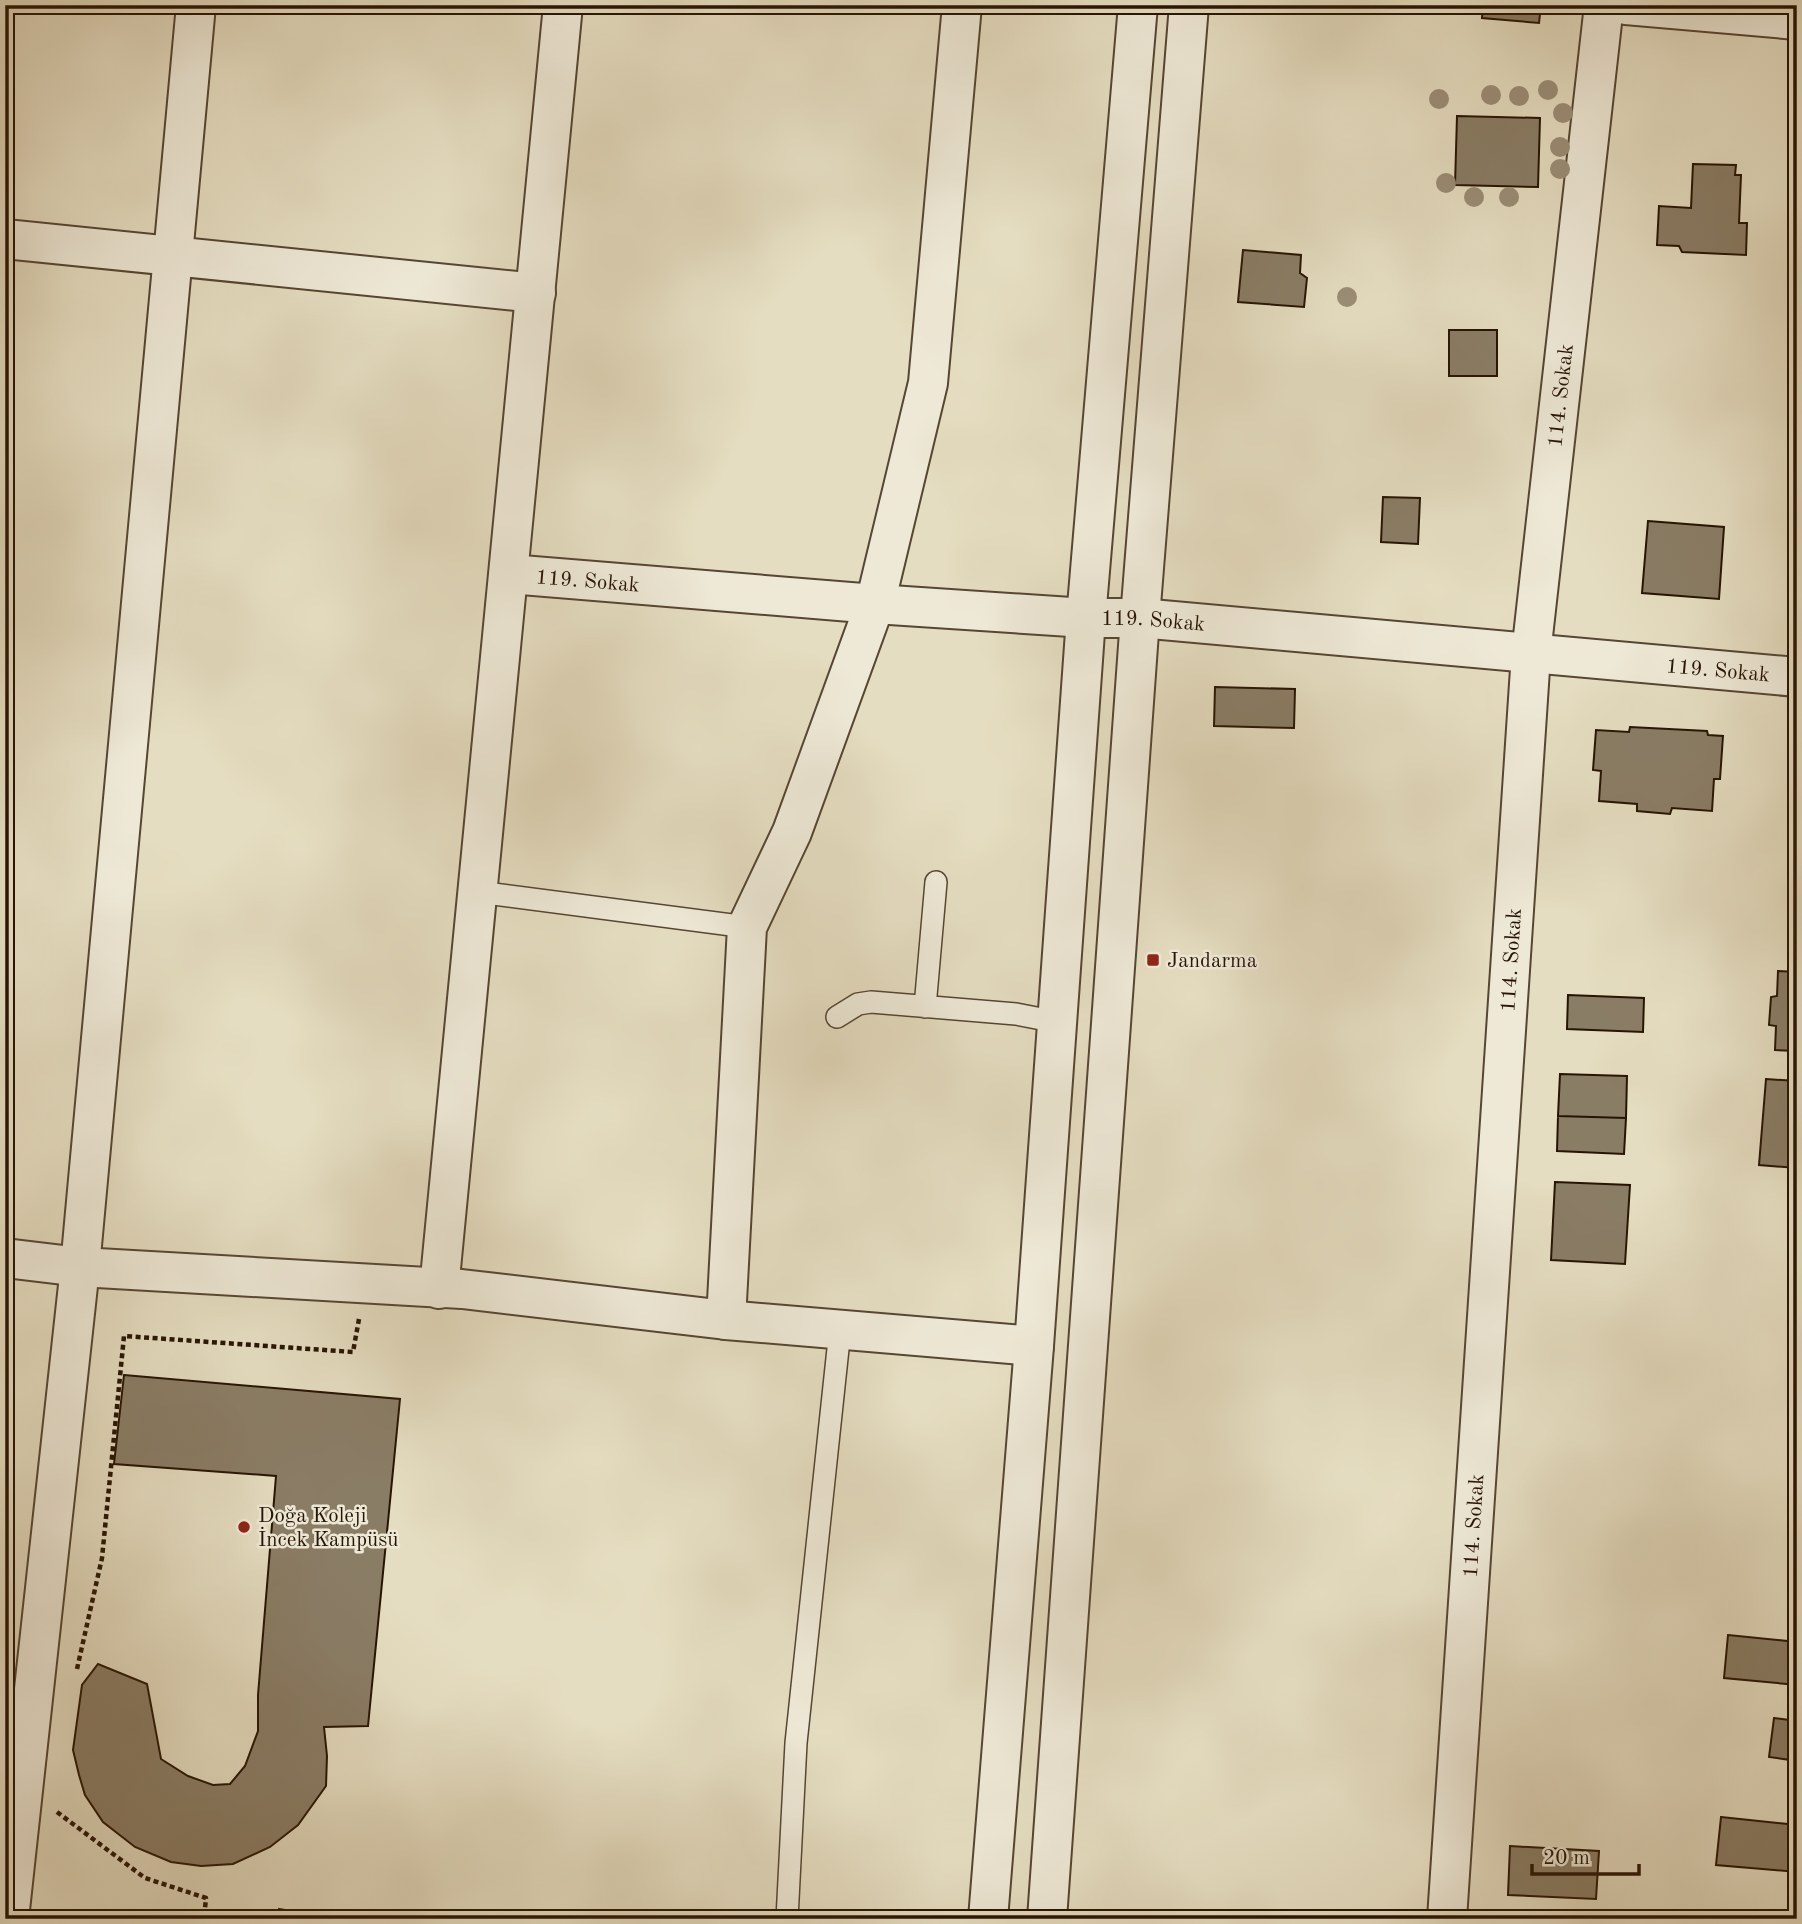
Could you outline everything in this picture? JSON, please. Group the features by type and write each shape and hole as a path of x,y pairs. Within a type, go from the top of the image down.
{"street":[{"path":"9,1919 80,1267 196,5"},
{"path":"439,1289 563,5"},
{"path":"726,1320 747,926 792,832 875,604 928,383 962,5"},
{"path":"988,1919 1034,1346 1086,618 1138,5"},
{"path":"1047,1919 1140,618 1189,5"},
{"name":"114. Sokak","path":"1447,1919 1531,654 1604,5"},
{"path":"1626,5 1797,20"},
{"path":"5,239 536,293"},
{"name":"119. Sokak","path":"509,575 875,604 1086,618 1140,618 1797,677"},
{"path":"5,1258 80,1267 475,1291 726,1320 1034,1346"}],"lane":[{"path":"925,1007 936,882"},
{"path":"478,892 747,926"},
{"path":"837,1017 858,1004 871,1002 1016,1014 1057,1023"},
{"path":"787,1919 796,1743 840,1329"}],"path":[{"path":"75,1675 102,1558 124,1336 353,1352 366,1284"},
{"path":"58,1798 56,1812 145,1878 206,1898 204,1919"}],"building":[{"path":"1483,5 1541,5 1539,23 1482,18"},
{"path":"1457,116 1540,118 1538,187 1455,185"},
{"path":"1693,164 1736,165 1735,175 1741,175 1739,223 1747,223 1746,255 1682,252 1679,246 1657,245 1659,206 1691,208"},
{"path":"1243,250 1301,255 1300,273 1307,278 1304,307 1238,302"},
{"path":"1449,330 1497,330 1497,376 1449,376"},
{"path":"1383,497 1420,498 1418,544 1381,542"},
{"path":"1648,521 1724,527 1719,599 1642,593"},
{"path":"1215,687 1295,689 1294,728 1214,726"},
{"path":"1630,727 1707,731 1708,735 1723,736 1720,779 1714,779 1712,811 1672,808 1670,814 1637,811 1637,804 1599,801 1601,771 1593,770 1596,730 1629,732"},
{"path":"1794,736 1797,737 1797,776 1790,775"},
{"path":"1790,775 1797,776 1797,807 1788,806"},
{"path":"1778,971 1797,972 1797,1051 1775,1050 1776,1026 1769,1025 1771,997 1777,996"},
{"path":"1568,995 1644,998 1643,1032 1567,1029"},
{"path":"1560,1074 1627,1076 1626,1118 1558,1116"},
{"path":"1766,1079 1797,1081 1797,1168 1759,1165"},
{"path":"1558,1116 1626,1118 1624,1154 1557,1151"},
{"path":"1555,1182 1630,1185 1625,1264 1551,1260"},
{"path":"124,1375 400,1399 368,1726 324,1727 326,1786 298,1825 270,1847 233,1864 201,1866 171,1862 135,1847 103,1822 85,1795 73,1750 82,1685 98,1664 147,1684 161,1759 188,1776 213,1785 230,1784 245,1766 258,1731 258,1695 276,1476 114,1464"},
{"path":"1728,1635 1797,1642 1797,1685 1724,1678"},
{"path":"1774,1718 1797,1721 1797,1761 1769,1757"},
{"path":"1721,1817 1797,1825 1797,1872 1716,1865"},
{"path":"1510,1846 1599,1851 1596,1899 1508,1895"},
{"path":"279,1909 339,1919 276,1919"}],"place":[{"name":"Jandarma","path":"1153,960"},
{"name":"Doğa Koleji İncek Kampüsü","path":"244,1527"}]}
